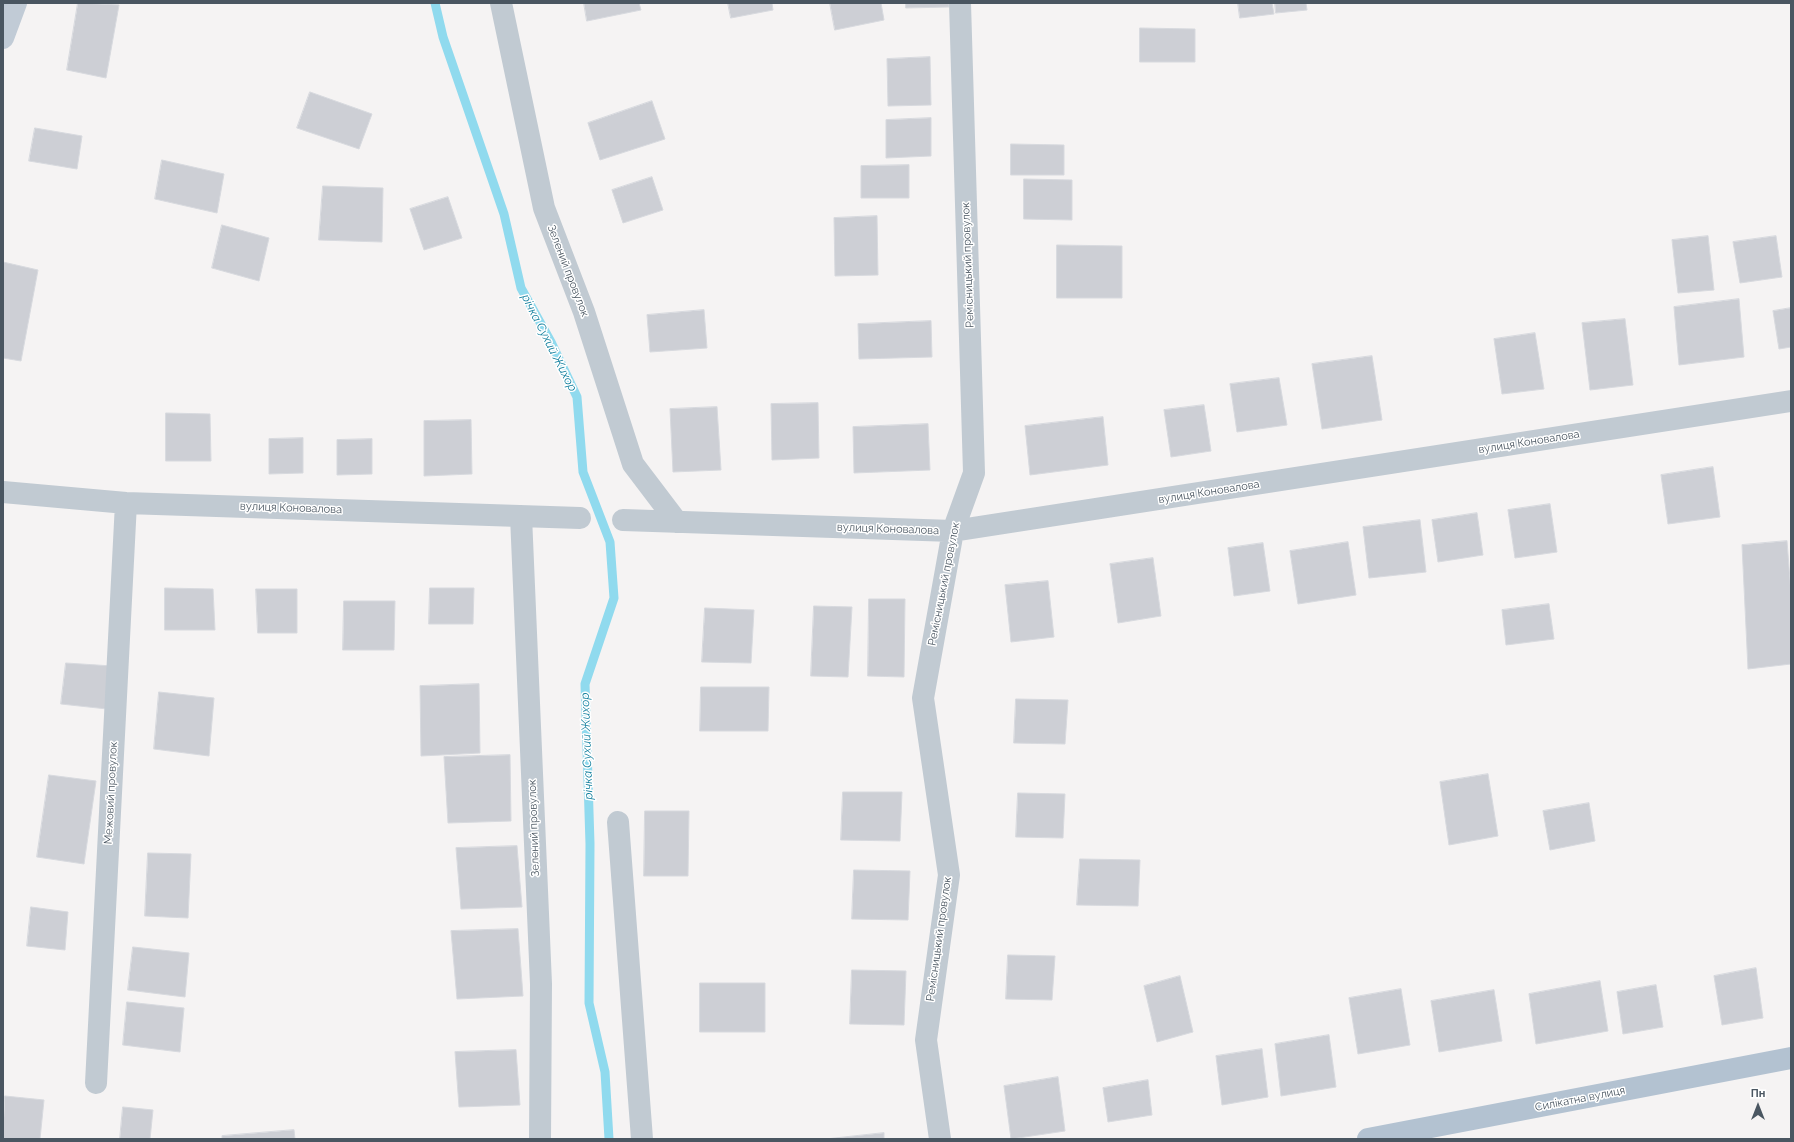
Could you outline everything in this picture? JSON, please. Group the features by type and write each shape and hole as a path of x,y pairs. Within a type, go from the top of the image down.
{"main road":[{"path":"3,38 16,3"},
{"name":"Силікатна вулиця","path":"1368,1139 1403,1136 1791,1058"}],"street":[{"name":"Зелений провулок","path":"500,3 544,208 584,312 633,464 676,522"},
{"name":"Ремісницький провулок","path":"940,1139 926,1040 949,875 922,698 952,531 974,473 960,3"},
{"name":"вулиця Коновалова","path":"623,520 952,531 1791,401"},
{"name":"вулиця Коновалова","path":"3,492 126,503 580,518"},
{"name":"Межовий провулок","path":"96,1083 126,503"},
{"name":"Зелений провулок","path":"521,516 541,984 540,1139"},
{"path":"618,822 642,1139"}],"building":[{"path":"78,3 119,5 106,78 67,70"},
{"path":"584,3 639,3 641,10 587,21"},
{"path":"728,3 772,3 773,10 731,18"},
{"path":"830,3 881,3 884,20 835,30"},
{"path":"906,3 949,3 949,7 906,8"},
{"path":"1238,3 1272,3 1274,14 1240,18"},
{"path":"1275,3 1306,3 1307,10 1276,13"},
{"path":"1140,28 1195,29 1195,62 1140,62"},
{"path":"930,57 931,105 888,106 887,59"},
{"path":"310,92 372,114 359,149 297,128"},
{"path":"652,101 665,139 600,160 588,123"},
{"path":"931,118 931,156 886,158 886,120"},
{"path":"35,128 82,136 77,169 29,161"},
{"path":"1011,144 1064,145 1064,175 1011,175"},
{"path":"162,160 224,174 217,213 155,199"},
{"path":"909,165 909,198 861,198 861,166"},
{"path":"652,177 663,210 623,223 612,190"},
{"path":"1024,179 1072,180 1072,220 1024,219"},
{"path":"323,186 383,188 382,242 319,240"},
{"path":"448,197 462,238 424,250 410,209"},
{"path":"877,216 878,275 835,276 834,218"},
{"path":"222,225 269,238 259,281 212,268"},
{"path":"1708,236 1714,290 1678,293 1672,240"},
{"path":"1776,236 1782,277 1740,283 1733,242"},
{"path":"1057,245 1122,246 1122,298 1057,298"},
{"path":"3,262 38,270 21,361 3,358"},
{"path":"1739,299 1744,357 1679,365 1674,307"},
{"path":"1791,308 1791,347 1779,349 1773,311"},
{"path":"704,310 707,348 650,352 647,315"},
{"path":"1625,319 1633,385 1590,390 1582,323"},
{"path":"931,321 932,357 859,359 858,324"},
{"path":"1535,333 1544,389 1502,394 1494,339"},
{"path":"1372,356 1382,420 1322,429 1312,364"},
{"path":"1279,378 1287,425 1237,432 1230,384"},
{"path":"818,403 819,458 772,460 771,404"},
{"path":"1204,405 1211,451 1171,457 1164,410"},
{"path":"717,407 721,470 673,472 670,409"},
{"path":"166,413 210,414 211,461 166,461"},
{"path":"1103,417 1108,465 1030,475 1025,426"},
{"path":"471,420 472,474 424,476 424,421"},
{"path":"928,424 930,470 854,473 853,427"},
{"path":"303,438 303,473 269,474 269,439"},
{"path":"372,439 372,474 337,475 337,440"},
{"path":"1713,467 1720,517 1668,524 1661,475"},
{"path":"1550,504 1557,552 1515,558 1508,510"},
{"path":"1477,513 1483,555 1438,562 1432,520"},
{"path":"1420,520 1426,572 1369,578 1363,527"},
{"path":"1787,541 1791,593 1791,664 1748,669 1742,545"},
{"path":"1348,542 1356,595 1298,604 1290,551"},
{"path":"1263,543 1270,591 1234,596 1228,548"},
{"path":"1153,558 1161,616 1118,623 1110,564"},
{"path":"1048,581 1054,637 1011,642 1005,585"},
{"path":"165,588 213,589 215,630 165,630"},
{"path":"430,588 474,588 473,624 429,624"},
{"path":"256,589 297,589 297,633 258,633"},
{"path":"869,599 905,599 904,677 868,676"},
{"path":"344,601 395,601 394,650 343,650"},
{"path":"1549,604 1554,639 1506,645 1502,610"},
{"path":"814,606 852,607 848,677 811,676"},
{"path":"705,608 754,610 751,663 702,662"},
{"path":"66,663 112,666 107,709 61,704"},
{"path":"479,684 480,753 421,756 420,686"},
{"path":"701,687 769,687 768,731 700,731"},
{"path":"159,692 214,698 209,756 154,749"},
{"path":"1016,699 1068,700 1065,744 1014,743"},
{"path":"510,755 511,821 448,823 444,757"},
{"path":"1488,774 1498,836 1449,845 1440,782"},
{"path":"49,775 96,781 84,864 37,857"},
{"path":"843,792 902,792 900,841 841,840"},
{"path":"1018,793 1065,794 1063,838 1016,837"},
{"path":"1589,803 1595,841 1550,850 1543,811"},
{"path":"645,811 689,811 688,876 644,876"},
{"path":"517,846 522,907 461,909 456,848"},
{"path":"148,853 191,854 188,918 145,916"},
{"path":"1080,859 1140,860 1138,906 1077,905"},
{"path":"854,870 910,871 908,920 852,919"},
{"path":"31,907 68,912 65,950 27,946"},
{"path":"518,929 523,996 457,999 451,931"},
{"path":"133,947 189,953 185,997 128,990"},
{"path":"1008,955 1055,956 1052,1000 1006,999"},
{"path":"1756,968 1763,1018 1722,1025 1714,976"},
{"path":"852,970 906,971 904,1025 850,1024"},
{"path":"1180,976 1193,1032 1157,1042 1144,986"},
{"path":"1600,981 1608,1031 1536,1044 1529,994"},
{"path":"700,983 765,983 765,1032 700,1032"},
{"path":"1656,985 1663,1027 1623,1034 1617,992"},
{"path":"1401,989 1410,1045 1358,1054 1349,998"},
{"path":"1494,990 1502,1041 1439,1052 1431,1001"},
{"path":"127,1002 184,1008 180,1052 123,1045"},
{"path":"1329,1035 1336,1087 1281,1096 1275,1044"},
{"path":"1262,1049 1268,1097 1222,1105 1216,1056"},
{"path":"516,1050 520,1105 459,1107 455,1052"},
{"path":"1058,1077 1065,1131 1011,1139 1004,1086"},
{"path":"1148,1080 1152,1115 1108,1122 1103,1088"},
{"path":"5,1096 44,1100 40,1139 3,1139"},
{"path":"123,1107 153,1110 150,1139 120,1139"},
{"path":"294,1130 295,1139 222,1139 222,1136"},
{"path":"884,1133 884,1139 826,1139"}],"waterway":[{"name":"річка Сухий Жихор","path":"435,3 443,37 504,214 521,288 551,342 577,397 583,472 610,542 614,598 585,684 590,844 589,1003 605,1072 609,1139"}]}
